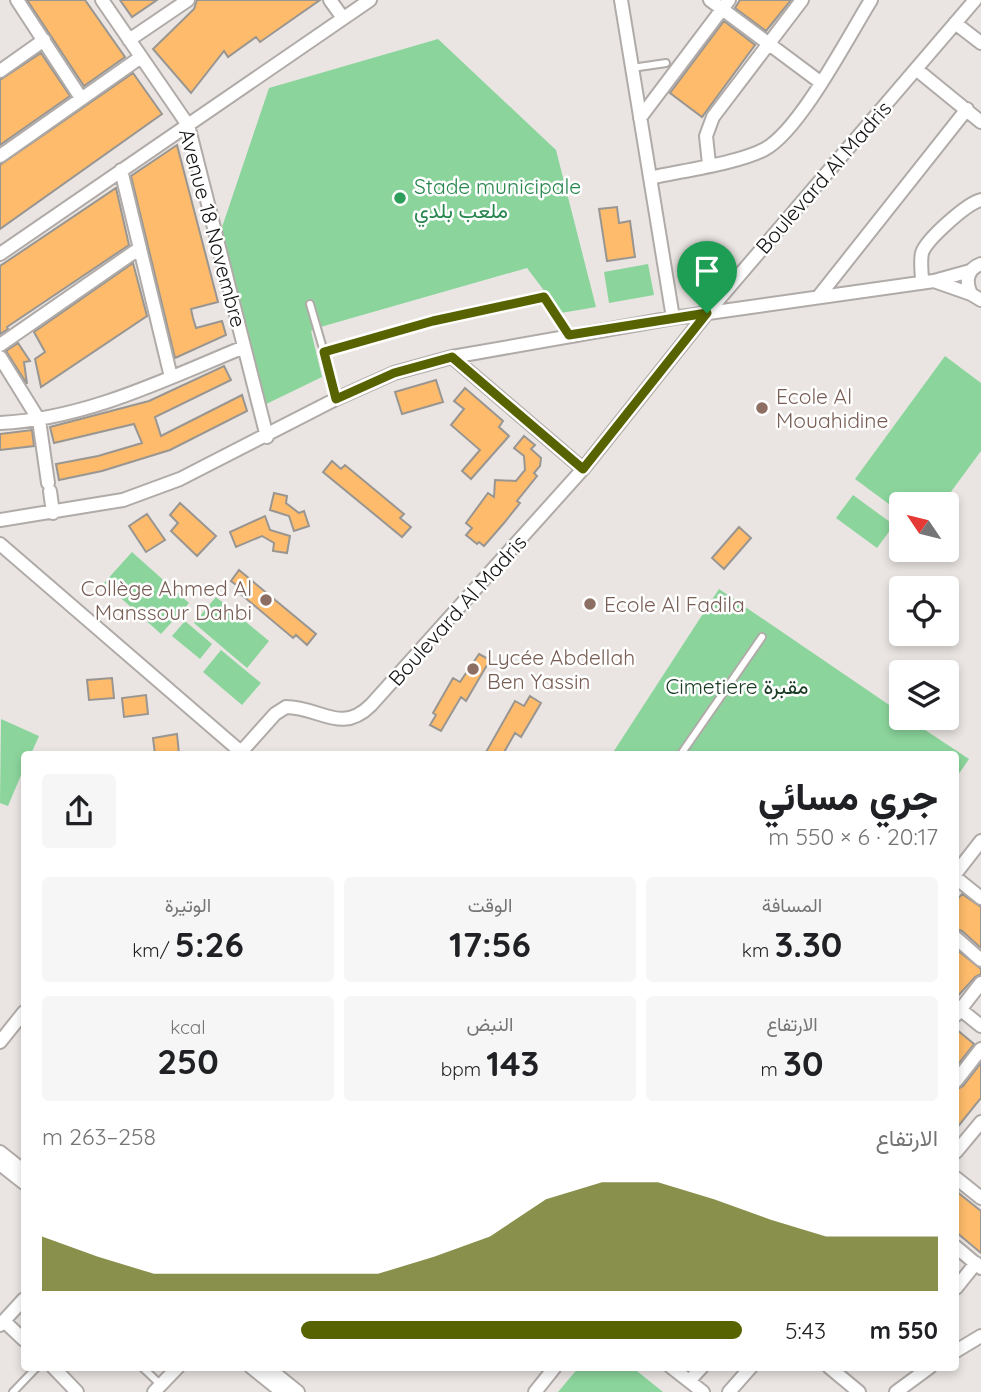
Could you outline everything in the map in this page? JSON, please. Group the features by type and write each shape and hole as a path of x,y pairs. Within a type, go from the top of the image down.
{"street":[{"path":"17,0 81,98"},
{"name":"Avenue 18 Novembre","path":"102,0 188,125 267,436"},
{"path":"129,40 188,0"},
{"path":"330,0 343,18"},
{"path":"0,254 370,0"},
{"path":"621,0 673,318"},
{"path":"710,0 725,4 769,43 820,82"},
{"path":"709,164 706,136 713,117 802,0"},
{"name":"Boulevard Al Madris","path":"242,751 275,714 286,707 344,720 357,718 371,705 583,469 707,313 975,0"},
{"path":"650,178 748,155 775,143 794,121 820,82 866,2"},
{"path":"640,118 725,4"},
{"path":"955,23 981,43"},
{"path":"0,71 44,40"},
{"path":"0,156 141,57"},
{"path":"916,69 981,122"},
{"path":"819,296 967,109"},
{"path":"121,170 171,377"},
{"path":"928,281 922,260 925,247 957,216 981,200"},
{"path":"0,345 140,248"},
{"path":"0,520 123,500 180,480 336,399 394,373 452,357 673,318 928,281 976,267"},
{"path":"976,267 967,278 976,297"},
{"path":"928,281 976,297"},
{"path":"0,423 39,420 74,413 244,347"},
{"path":"0,357 39,420 53,513"},
{"path":"452,357 583,469"},
{"path":"0,544 238,751"},
{"path":"959,871 981,841"},
{"path":"959,878 981,898"},
{"path":"959,941 981,960"},
{"path":"959,1008 981,982"},
{"path":"959,1011 981,1026"},
{"path":"0,1042 21,1016"},
{"path":"959,1077 981,1049"},
{"path":"959,1148 981,1122"},
{"path":"0,1152 21,1169"},
{"path":"0,1164 21,1181"},
{"path":"959,1180 981,1198"},
{"path":"959,1249 978,1265 959,1285"},
{"path":"21,1302 2,1323 21,1337"},
{"path":"959,1349 981,1336"},
{"path":"57,1371 77,1392"},
{"path":"161,1390 175,1371"},
{"path":"256,1371 282,1392"},
{"path":"272,1371 296,1391"},
{"path":"535,1392 552,1371"},
{"path":"676,1371 703,1392"},
{"path":"689,1381 698,1371"},
{"path":"729,1392 747,1371"},
{"path":"834,1371 859,1392"},
{"path":"896,1392 925,1371"}],"lane":[{"path":"632,68 666,63"},
{"path":"324,352 433,321 544,297 569,335"},
{"path":"310,304 336,399"},
{"path":"683,751 762,637"},
{"path":"13,1392 33,1371"},
{"path":"145,1371 161,1390"}],"green space":[{"name":"Stade municipale ملعب بلدي","path":"438,39 556,150 596,307 561,313 527,268 317,328 311,331 322,377 258,408 216,245 269,88"},
{"path":"648,264 654,295 609,303 604,272"},
{"path":"945,356 981,383 981,451 951,492 889,492 889,504 855,479"},
{"path":"853,495 889,521 889,532 877,548 836,518"},
{"path":"132,552 189,603 161,634 104,583"},
{"name":"Cimetiere مقبرة","path":"719,589 889,705 889,730 925,730 957,751 614,751"},
{"path":"216,597 269,641 247,668 194,623"},
{"path":"185,621 212,644 200,659 172,636"},
{"path":"221,650 261,683 242,705 203,672"},
{"path":"1,719 39,736 32,751 21,751 21,775 8,806 0,803"},
{"name":"Cimetiere مقبرة","path":"959,752 969,759 959,774"},
{"path":"576,1371 637,1371 663,1392 558,1392"}],"building":[{"path":"27,0 85,0 125,57 84,86"},
{"path":"120,0 157,0 132,17"},
{"path":"197,0 320,0 260,42 256,37 228,57 224,51 191,93 153,49 194,9"},
{"path":"740,0 791,0 766,31 735,8"},
{"path":"724,21 755,45 702,117 670,93"},
{"path":"41,53 70,96 0,145 0,80"},
{"path":"133,73 162,114 0,229 0,165"},
{"path":"177,145 218,302 191,309 193,318 196,328 222,321 226,335 175,358 131,176"},
{"path":"116,188 129,245 0,334 0,266"},
{"path":"617,207 619,223 630,221 635,257 607,261 599,209"},
{"path":"133,263 147,316 41,387 35,359 45,352 34,332"},
{"path":"18,343 30,361 24,362 27,384 6,351"},
{"path":"224,366 231,380 155,417 161,436 242,395 247,411 170,450 102,471 59,480 56,464 98,456 142,443 134,424 54,443 50,427 149,401"},
{"path":"436,380 443,402 402,414 395,392"},
{"path":"465,388 503,421 499,427 509,436 471,479 462,471 480,450 451,425 464,409 454,401"},
{"path":"32,430 34,446 0,450 0,434"},
{"path":"524,436 535,445 531,449 541,458 540,466 534,473 537,476 517,501 520,503 484,546 479,542 477,544 466,535 472,528 466,523 488,493 494,497 495,480 516,481 525,470 524,456 514,448"},
{"path":"332,461 341,469 345,465 404,514 400,518 411,527 402,537 323,472"},
{"path":"274,493 287,496 286,503 299,513 304,511 309,526 294,531 289,516 270,510"},
{"path":"180,503 216,536 197,556 171,531 178,523 170,515"},
{"path":"147,514 165,540 146,552 129,526"},
{"path":"265,516 270,530 290,536 287,553 273,551 274,543 262,536 236,547 230,532"},
{"path":"739,527 751,538 724,569 712,558"},
{"path":"239,570 316,634 307,645 296,635 293,638 237,591 240,588 231,581"},
{"path":"479,654 490,660 466,701 461,697 441,731 430,725 436,715 433,713 453,678 460,682"},
{"path":"112,678 114,698 89,700 87,680"},
{"path":"146,695 148,714 124,717 122,698"},
{"path":"530,696 541,703 521,737 515,733 505,751 487,751 515,701 524,706"},
{"path":"177,734 179,751 155,751 153,738"},
{"path":"962,894 981,907 981,948 959,930 959,898"},
{"path":"959,951 981,969 981,974 959,995"},
{"path":"959,1032 974,1044 959,1063"},
{"path":"981,1063 981,1098 959,1125 959,1088"},
{"path":"959,1193 981,1211 981,1253 959,1235"}],"place":[{"name":"Stade municipale ملعب بلدي","path":"400,198"},
{"name":"Ecole Al Mouahidine","path":"762,408"},
{"name":"Collège Ahmed Al Manssour Dahbi","path":"266,600"},
{"name":"Ecole Al Fadila","path":"590,604"},
{"name":"Lycée Abdellah Ben Yassin","path":"473,669"}],"route":[{"path":"544,297 569,335 707,313 583,469 452,357 394,373 336,399 324,352 433,321 544,297"}]}
